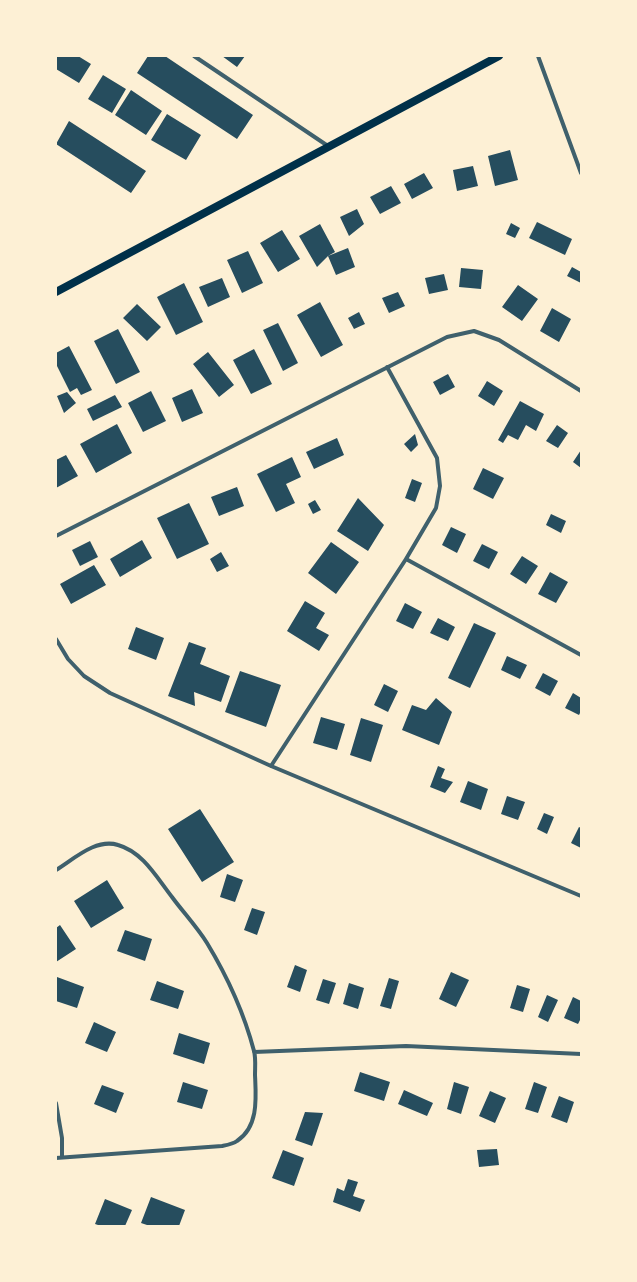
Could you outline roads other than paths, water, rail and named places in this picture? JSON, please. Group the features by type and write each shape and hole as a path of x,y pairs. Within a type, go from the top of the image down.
{"main road":[{"path":"56,292 499,56"}],"street":[{"path":"194,56 328,146"},
{"path":"538,56 581,173"},
{"path":"56,536 447,337 474,331 499,340 581,391"},
{"path":"271,766 406,559 436,508 440,486 437,458 387,367"},
{"path":"406,559 581,654"},
{"path":"56,639 68,659 84,676 110,693 271,766 581,896"},
{"path":"56,870 92,847 106,844 118,845 132,851 145,863 206,942 239,1005 254,1052 256,1096 254,1115 249,1129 236,1142 222,1146 56,1158"},
{"path":"254,1052 406,1046 581,1054"},
{"path":"56,1103 62,1138 62,1157"}]}
